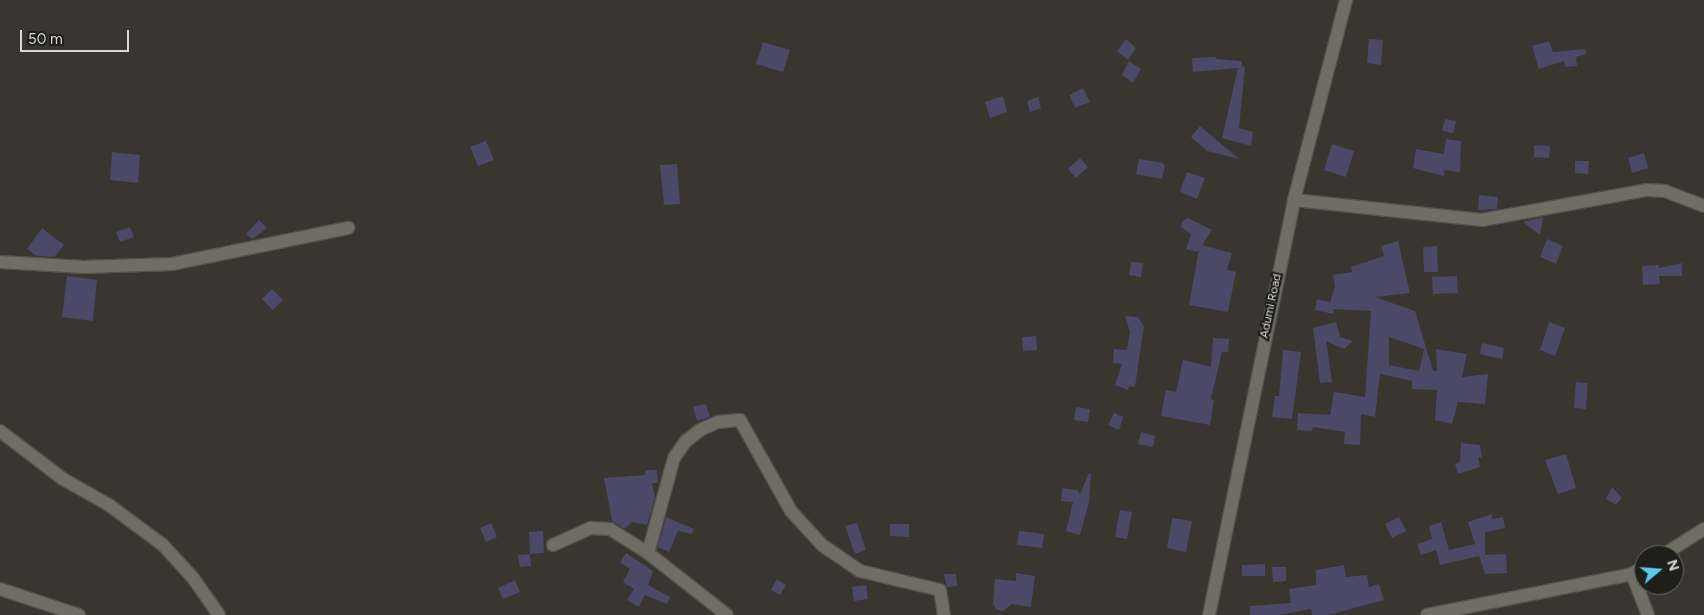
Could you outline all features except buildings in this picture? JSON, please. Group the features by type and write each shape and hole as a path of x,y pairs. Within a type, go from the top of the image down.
{"street":[{"name":"Adumi Road","path":"1209,615 1294,200 1346,0"},
{"path":"1294,200 1482,220 1647,190 1665,191 1704,206"},
{"path":"0,262 84,267 172,264 348,228"},
{"path":"648,553 674,458 686,440 700,430 718,422 740,420 786,503 822,545 860,571 940,590 944,615"},
{"path":"0,431 63,479 110,505 164,545 193,578 219,615"},
{"path":"553,545 598,526 610,529 648,553 726,615"},
{"path":"1679,545 1704,529"},
{"path":"1427,615 1632,574 1648,615"},
{"path":"0,589 79,615"}]}
